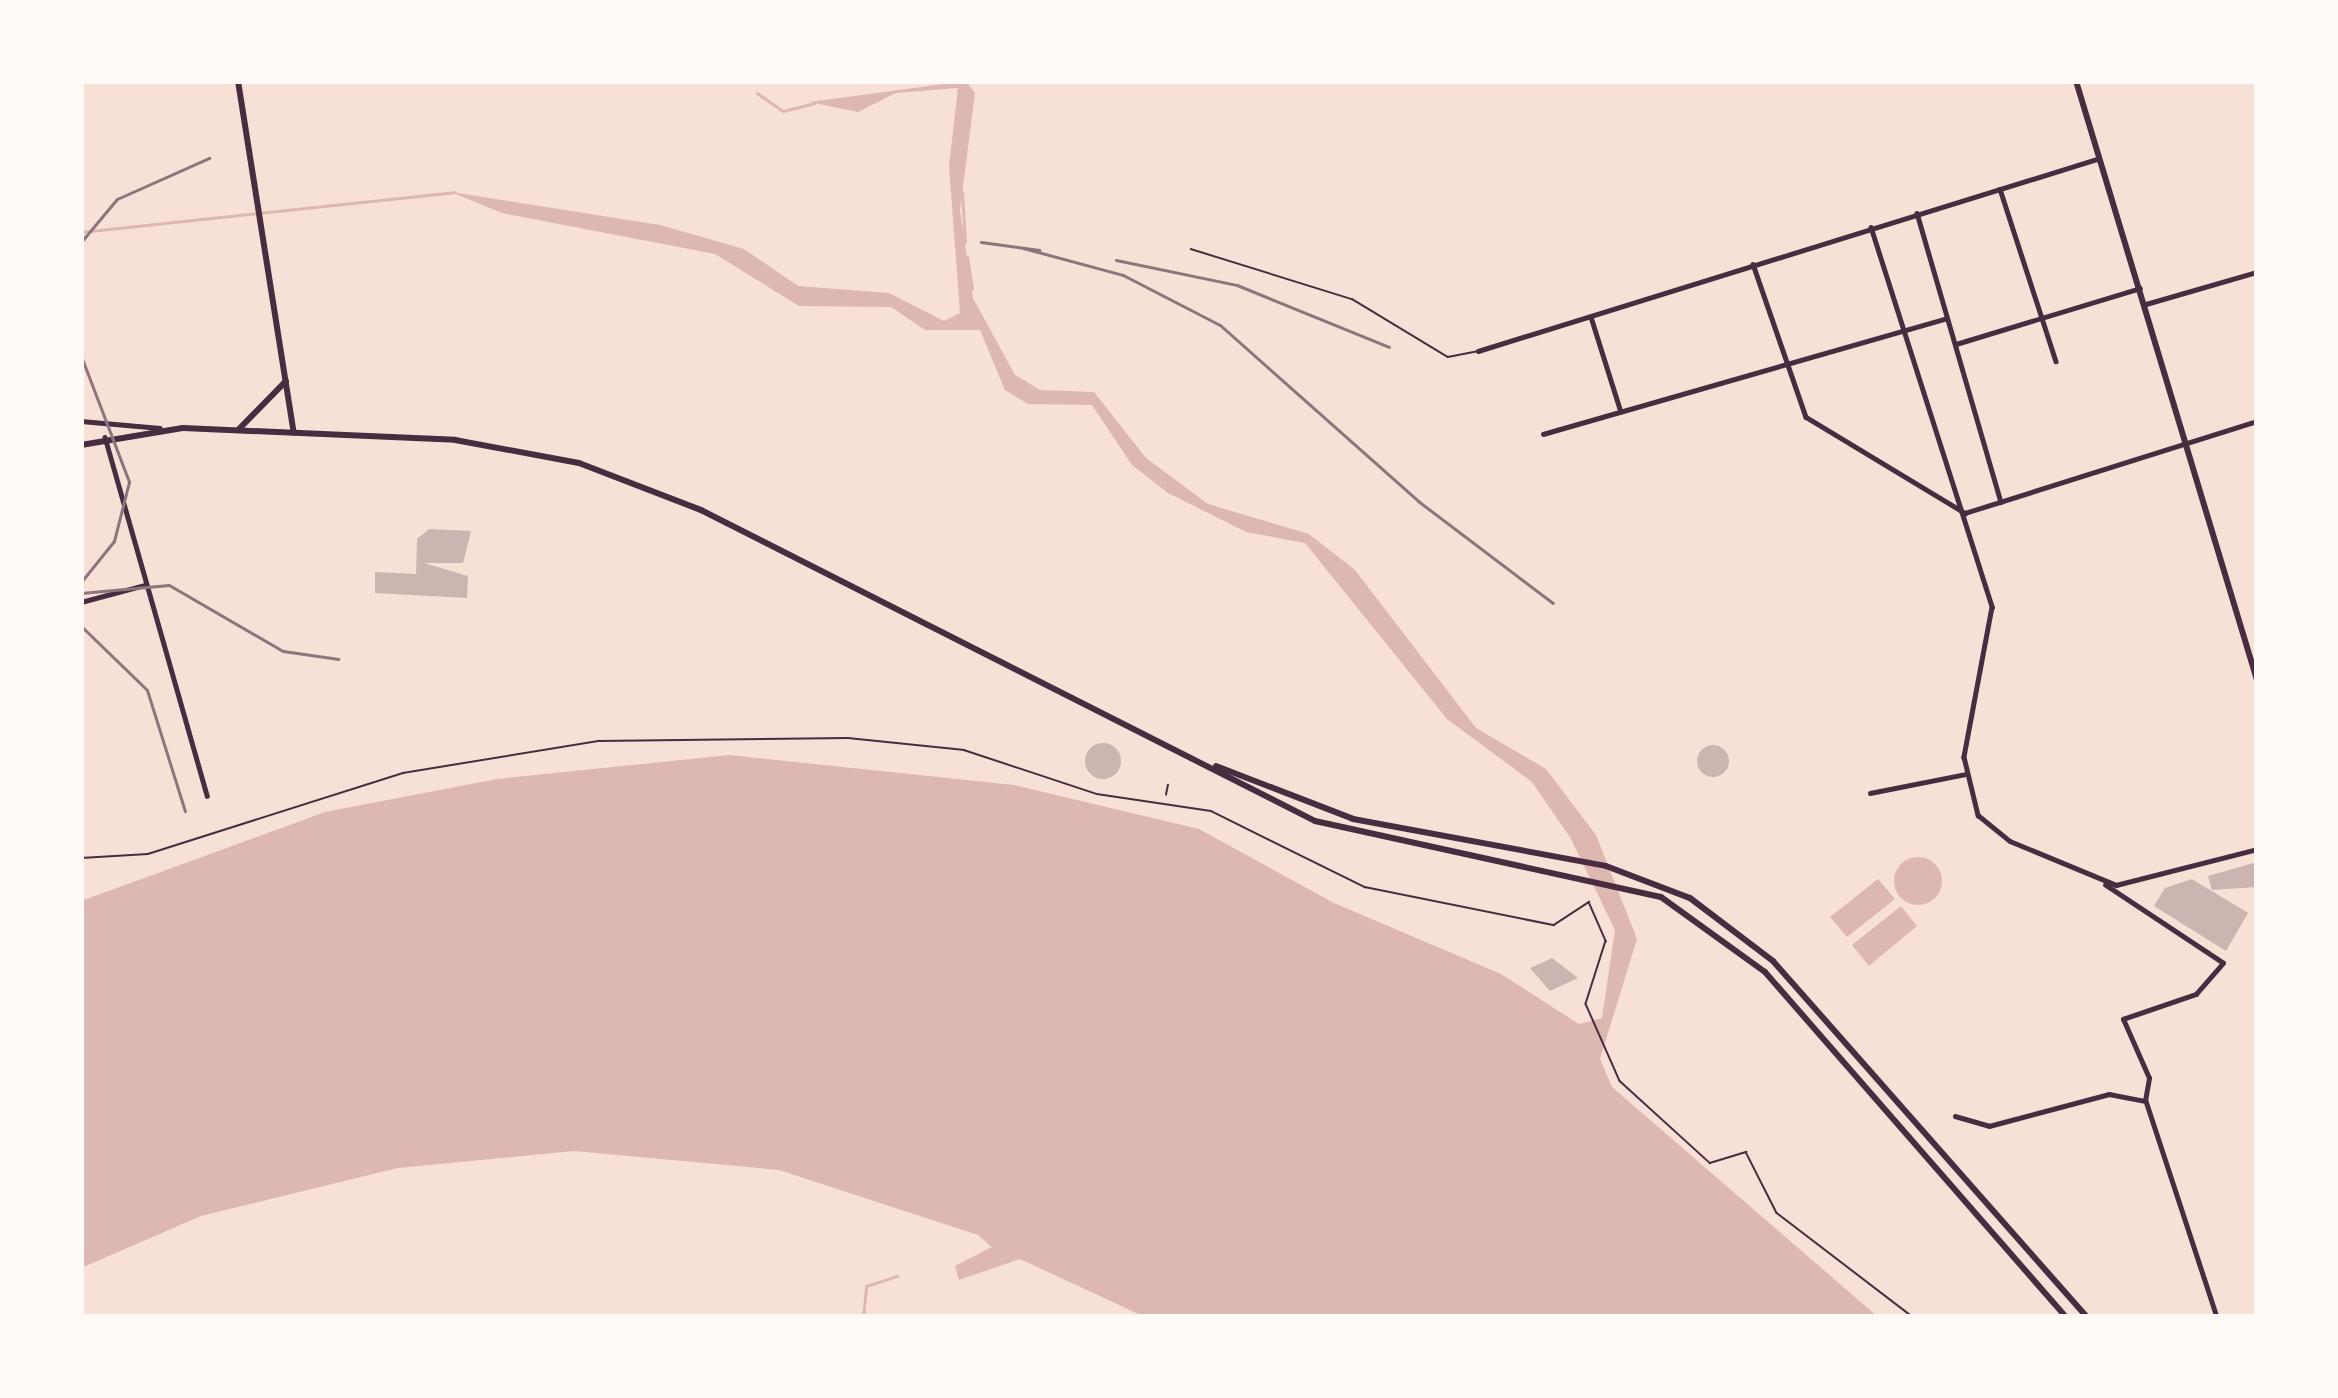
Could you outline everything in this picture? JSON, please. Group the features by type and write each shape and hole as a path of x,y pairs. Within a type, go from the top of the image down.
{"main road":[{"path":"238,81 294,433"},
{"path":"2076,81 2257,680"},
{"path":"238,431 286,381"},
{"path":"81,445 160,428 480,443 628,479 1347,831 1530,864 1696,916 1766,972 2066,1317"},
{"path":"1213,765 1353,819 1632,872 1727,921 1862,1064 2087,1317"}],"street":[{"path":"1478,351 2100,158"},
{"path":"2000,189 2056,361"},
{"path":"1917,213 2000,502"},
{"path":"1871,227 1965,513 1995,623 1966,774 1995,833 2100,881 2223,963 2196,994 2123,1019 2149,1078 2145,1101 2217,1317"},
{"path":"1754,264 1806,417 1965,513 2257,422"},
{"path":"2146,304 2257,272"},
{"path":"1956,344 2141,288"},
{"path":"1590,316 1620,409"},
{"path":"1543,434 1947,318"},
{"path":"81,421 160,428"},
{"path":"105,437 207,796"},
{"path":"81,602 147,585"},
{"path":"1870,793 1966,774"},
{"path":"2100,881 2135,884 2257,849"},
{"path":"1955,1116 1989,1126 2109,1094 2145,1101"}],"lane":[{"path":"1191,249 1352,299 1448,357 1478,351"}],"path":[{"path":"81,858 148,854 403,773 671,735 964,750 1096,794 1166,799 1365,887 1554,925 1589,902 1606,941 1590,1015 1620,1081 1704,1158 1746,1152 1773,1209 1855,1277 1913,1317"},
{"path":"1166,799 1168,785"}],"shaded area":[{"path":"966,81 975,93 960,210 973,298 1015,375 1040,390 1094,392 1146,458 1208,504 1309,534 1355,570 1476,728 1546,769 1596,835 1637,939 1600,1059 1612,1087 1878,1317 1145,1317 1020,1259 959,1280 955,1266 992,1247 978,1235 779,1170 574,1151 398,1168 201,1216 81,1268 81,901 325,812 497,779 729,755 1014,785 1199,829 1334,903 1501,974 1579,1024 1602,1018 1615,930 1571,839 1532,782 1447,719 1305,543 1246,532 1168,493 1132,465 1092,405 1028,404 1005,390 980,330 925,330 891,307 799,306 715,254 502,213 451,192 660,225 744,249 798,286 889,293 944,321 960,313 949,166 958,88 896,93 858,112 809,102"},
{"path":"1918,857 1935,864 1942,881 1935,898 1918,905 1901,898 1894,881 1901,864"},
{"path":"1878,879 1895,899 1847,937 1830,917"},
{"path":"1901,906 1917,926 1869,966 1852,945"}],"building":[{"path":"429,529 471,531 463,563 424,563 468,576 467,598 375,593 375,572 416,574 417,539"},
{"path":"1103,743 1115,749 1121,761 1115,773 1103,779 1091,773 1085,761 1091,749"},
{"path":"1713,745 1724,750 1729,761 1724,772 1713,777 1702,772 1697,761 1702,750"},
{"path":"2257,862 2257,887 2212,890 2208,876"},
{"path":"2192,879 2248,913 2226,951 2154,906 2165,888"},
{"path":"1552,958 1578,978 1550,991 1530,968"}],"waterway":[{"path":"757,93 783,111 814,103"},
{"path":"81,232 454,192"},
{"path":"962,192 965,242"},
{"path":"967,257 972,289"},
{"path":"863,1317 866,1286 897,1276"}],"railway":[{"path":"81,242 117,199 209,158"},
{"path":"981,242 1039,250"},
{"path":"1023,248 1123,275 1220,325 1418,501 1553,603"},
{"path":"1116,260 1237,285 1389,347"},
{"path":"81,356 129,482 114,541 81,582"},
{"path":"81,593 169,585 283,651 338,659"},
{"path":"81,626 147,690 185,811"}]}
